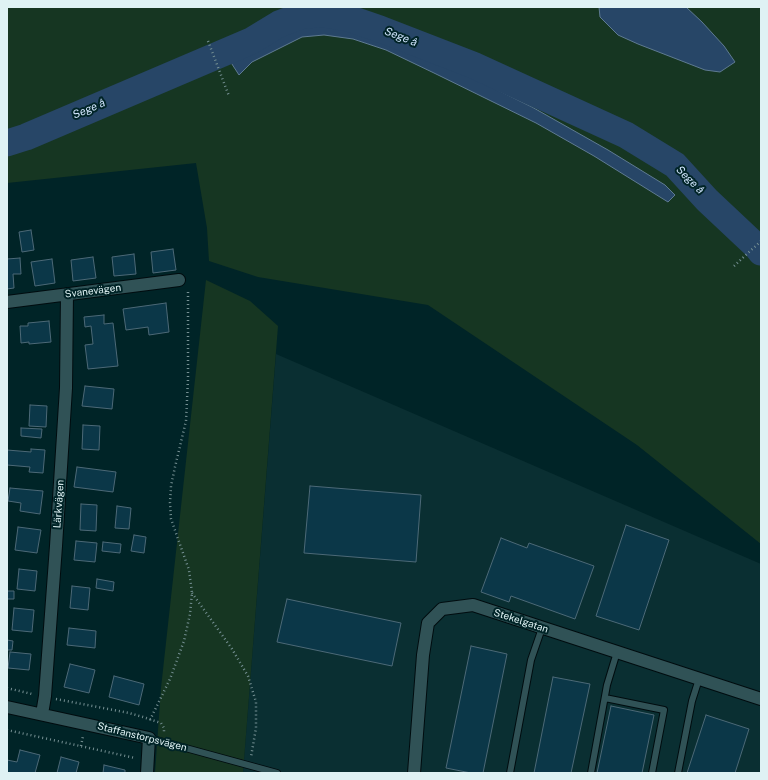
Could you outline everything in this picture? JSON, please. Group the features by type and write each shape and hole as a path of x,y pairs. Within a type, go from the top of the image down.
{"street":[{"name":"Svanevägen","path":"7,302 179,280"},
{"name":"Lärkvägen","path":"42,714 45,696 57,538 66,388 67,294"},
{"name":"Stekelgatan","path":"414,773 423,655 428,623 442,609 472,605 761,699"},
{"name":"Staffanstorpsvägen","path":"7,707 155,739"},
{"path":"147,773 148,761 155,739"}],"lane":[{"path":"510,773 531,660 542,628"},
{"path":"591,773 607,685 617,652"},
{"path":"678,773 692,701 699,679"},
{"path":"605,698 664,710 652,773"},
{"name":"Staffanstorpsvägen","path":"155,739 277,773"}],"path":[{"path":"208,41 229,96"},
{"path":"734,266 761,241"},
{"path":"150,720 170,680 184,641 190,614 192,593 189,570 170,519 171,486 186,421 188,379 188,284 179,280"},
{"path":"192,593 232,649 248,676 256,702 256,728 250,765"},
{"path":"7,688 129,713 162,723 164,731 155,739"},
{"path":"7,730 148,761"},
{"path":"81,746 83,733"}],"shaded area":[{"path":"276,354 761,564 761,773 243,773"}],"green space":[{"path":"7,7 761,7 761,544 637,445 428,305 258,277 209,261 207,228 196,163 7,183"},
{"path":"206,280 250,301 278,326 243,773 155,773 161,688"}],"water":[{"path":"599,7 686,7 724,46 735,62 720,72 705,70 638,44 618,35 600,17"},
{"path":"328,22 354,27 388,40 457,70 532,107 608,150 665,185 675,195 668,202 594,156 536,123 386,50 353,39 324,35 302,37 252,62 239,75 230,61 301,23"}],"building":[{"path":"31,230 34,250 22,252 19,232"},
{"path":"173,249 176,270 153,273 151,252"},
{"path":"134,254 136,274 114,276 112,257"},
{"path":"93,257 96,278 73,281 71,260"},
{"path":"20,258 21,274 13,274 14,288 7,289 7,259"},
{"path":"52,259 55,283 35,286 31,262"},
{"path":"166,303 169,332 149,335 148,327 126,330 123,309"},
{"path":"104,315 104,324 113,323 118,366 88,369 85,345 93,344 91,326 85,327 84,317"},
{"path":"49,321 51,342 29,344 29,342 21,343 20,326 28,326 28,323"},
{"path":"85,386 114,389 112,409 82,406"},
{"path":"30,405 47,406 46,427 29,426"},
{"path":"83,425 100,426 99,450 82,449"},
{"path":"21,428 42,429 41,438 21,436"},
{"path":"31,449 45,450 43,473 29,472 30,467 7,465 7,450 31,452"},
{"path":"77,467 116,472 113,492 74,487"},
{"path":"310,486 421,495 416,562 304,553"},
{"path":"10,488 43,491 40,514 20,511 21,503 8,501"},
{"path":"81,504 97,505 96,531 80,530"},
{"path":"117,506 131,508 129,529 115,528"},
{"path":"626,525 669,540 639,630 596,616"},
{"path":"18,527 41,530 37,553 15,550"},
{"path":"134,535 146,537 144,553 131,551"},
{"path":"501,538 527,548 529,543 594,566 575,619 511,596 509,602 481,592"},
{"path":"76,541 97,543 95,562 74,560"},
{"path":"103,542 121,544 120,553 102,551"},
{"path":"19,569 37,571 35,591 17,589"},
{"path":"97,579 114,582 113,591 96,588"},
{"path":"72,586 90,588 88,610 70,608"},
{"path":"7,591 14,591 14,599 7,599"},
{"path":"287,599 401,623 392,666 277,642"},
{"path":"14,608 34,610 32,632 12,630"},
{"path":"69,628 96,631 95,648 67,645"},
{"path":"7,640 13,641 12,650 7,650"},
{"path":"471,646 507,654 483,773 471,773 446,768"},
{"path":"10,652 31,654 29,670 8,668"},
{"path":"70,664 95,670 89,693 64,687"},
{"path":"114,676 144,684 139,705 109,697"},
{"path":"553,677 590,684 571,773 534,773"},
{"path":"611,706 654,715 642,773 597,773"},
{"path":"706,715 749,729 735,773 687,773"},
{"path":"20,750 40,755 35,773 7,773 7,760 17,762"},
{"path":"61,757 79,762 76,773 57,773"},
{"path":"104,765 125,770 125,773 103,773"}],"waterway":[{"name":"Sege å","path":"7,143 26,137 251,41 279,24 303,15 323,14 348,18 473,65 626,135 675,165 707,200 761,252"}]}
